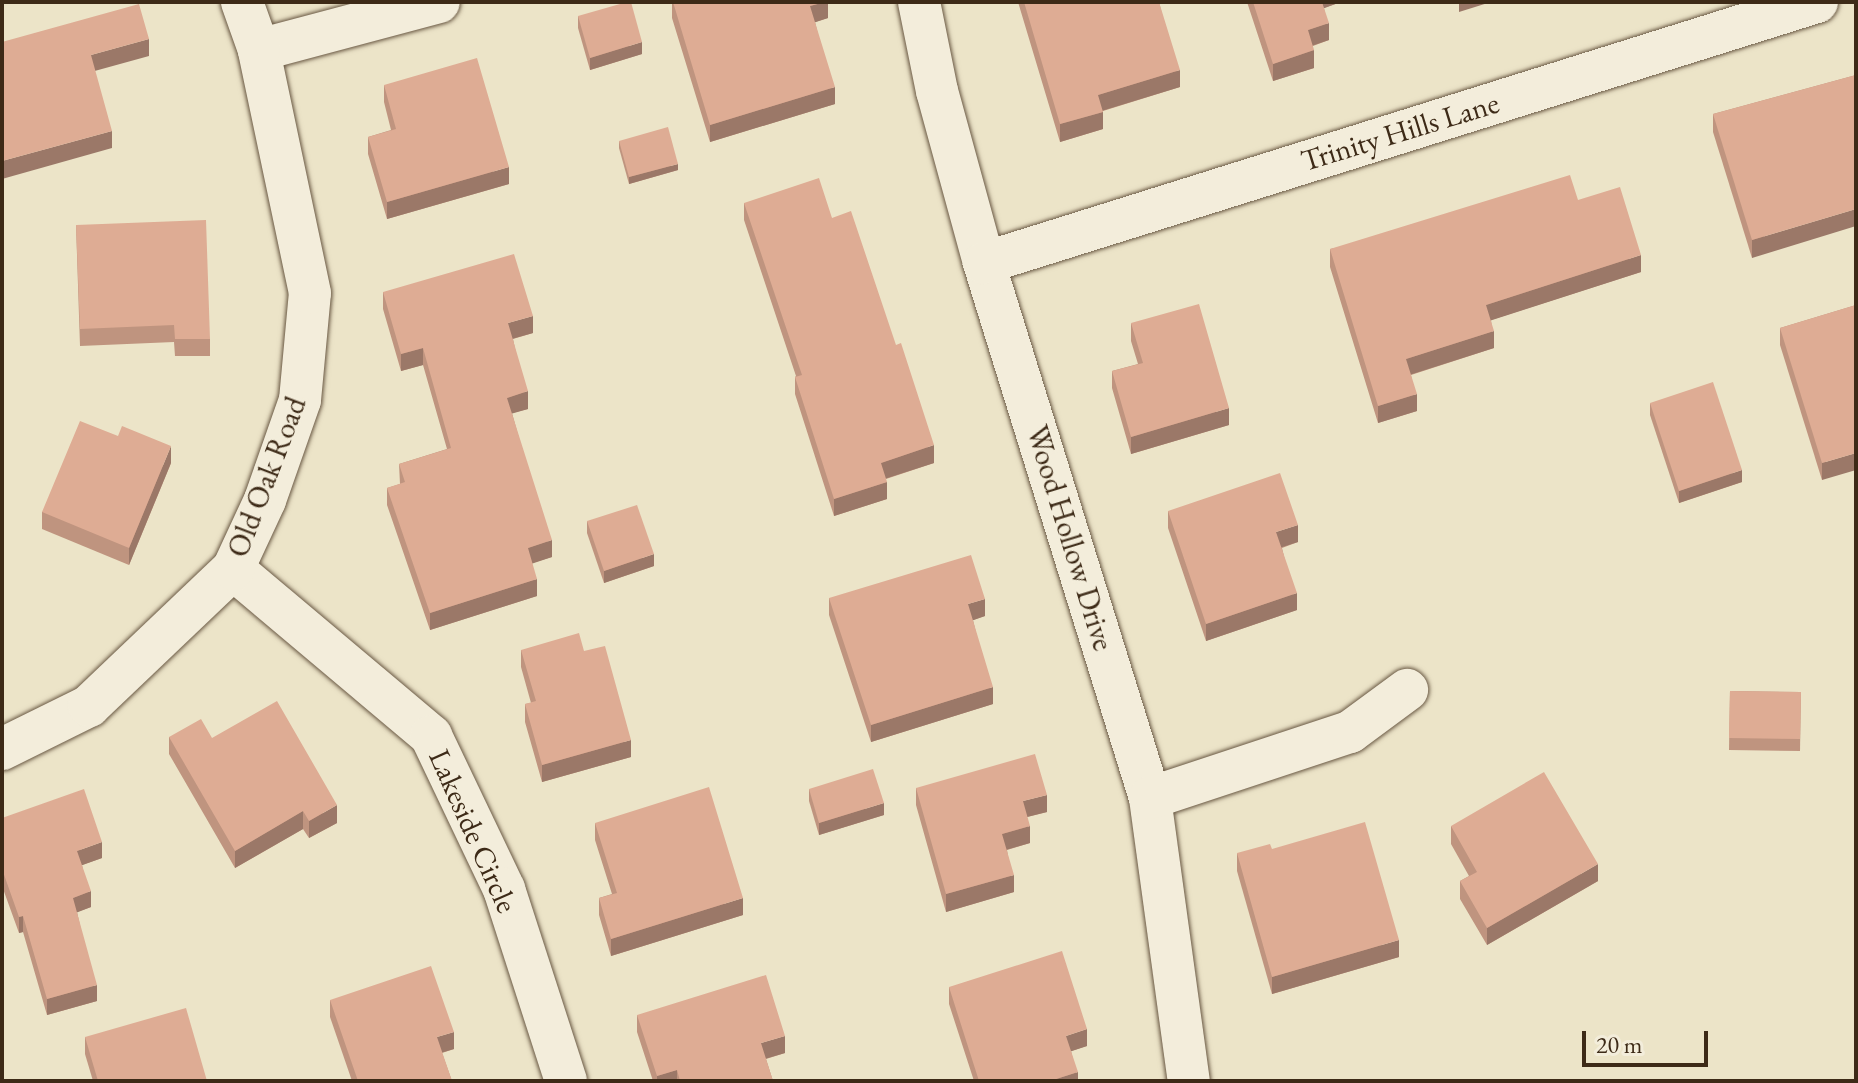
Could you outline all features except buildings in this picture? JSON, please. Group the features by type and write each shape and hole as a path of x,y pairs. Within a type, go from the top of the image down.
{"street":[{"name":"Old Oak Road","path":"2,749 89,706 233,569 265,500 300,400 310,293 259,50 242,2"},
{"path":"259,50 439,2"},
{"name":"Wood Hollow Drive","path":"919,2 937,91 984,263 1150,798 1189,1081"},
{"name":"Trinity Hills Lane","path":"984,263 1817,2"},
{"name":"Lakeside Circle","path":"233,569 431,736 504,889 566,1081"},
{"path":"1150,798 1350,732 1407,690"}]}
